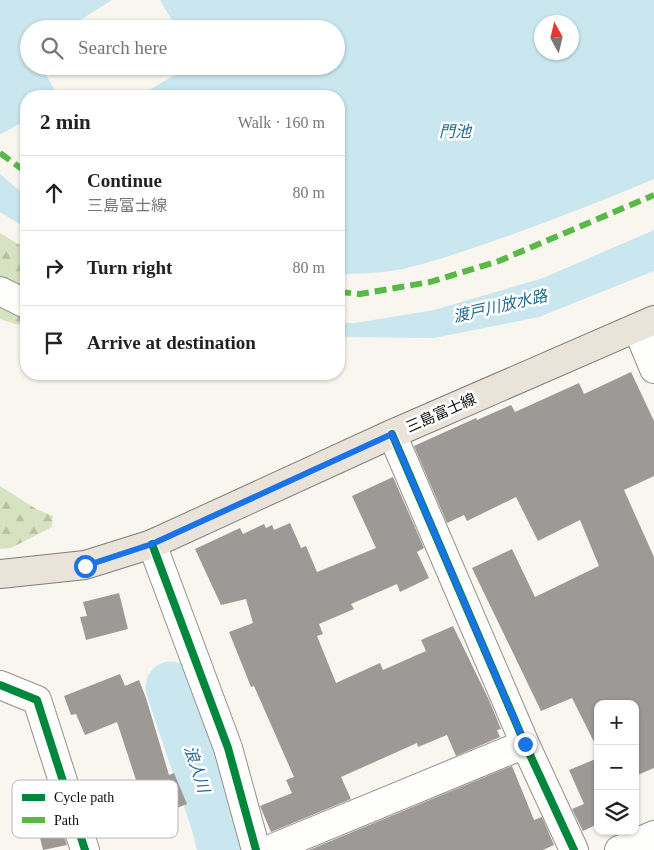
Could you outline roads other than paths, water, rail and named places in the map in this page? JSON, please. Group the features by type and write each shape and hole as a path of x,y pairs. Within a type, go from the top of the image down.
{"main road":[{"name":"三島富士線","path":"0,574 85,566 152,544 392,434 645,324"}],"street":[{"path":"0,291 20,301"},
{"path":"645,324 654,368"},
{"path":"392,434 525,744 574,850"},
{"path":"152,544 228,748 256,850"},
{"path":"0,684 37,700 63,780"},
{"path":"268,850 525,744"},
{"path":"619,850 654,835"},
{"path":"81,838 85,850"}],"water":[{"path":"0,0 112,0 80,20 20,20 20,75 46,75 55,90 20,90 20,123 0,133"},
{"name":"門池","path":"160,0 654,0 654,179 505,237 429,262 403,269 345,274 345,90 149,90 175,75 345,75 345,20 172,20"},
{"path":"0,174 20,191 20,224 0,212"},
{"name":"渡戸川放水路","path":"654,230 654,271 539,317 434,338 345,337 345,323 434,310 543,278"}],"waterway":[{"name":"浪人川","path":"171,687 218,828 223,850"}]}
